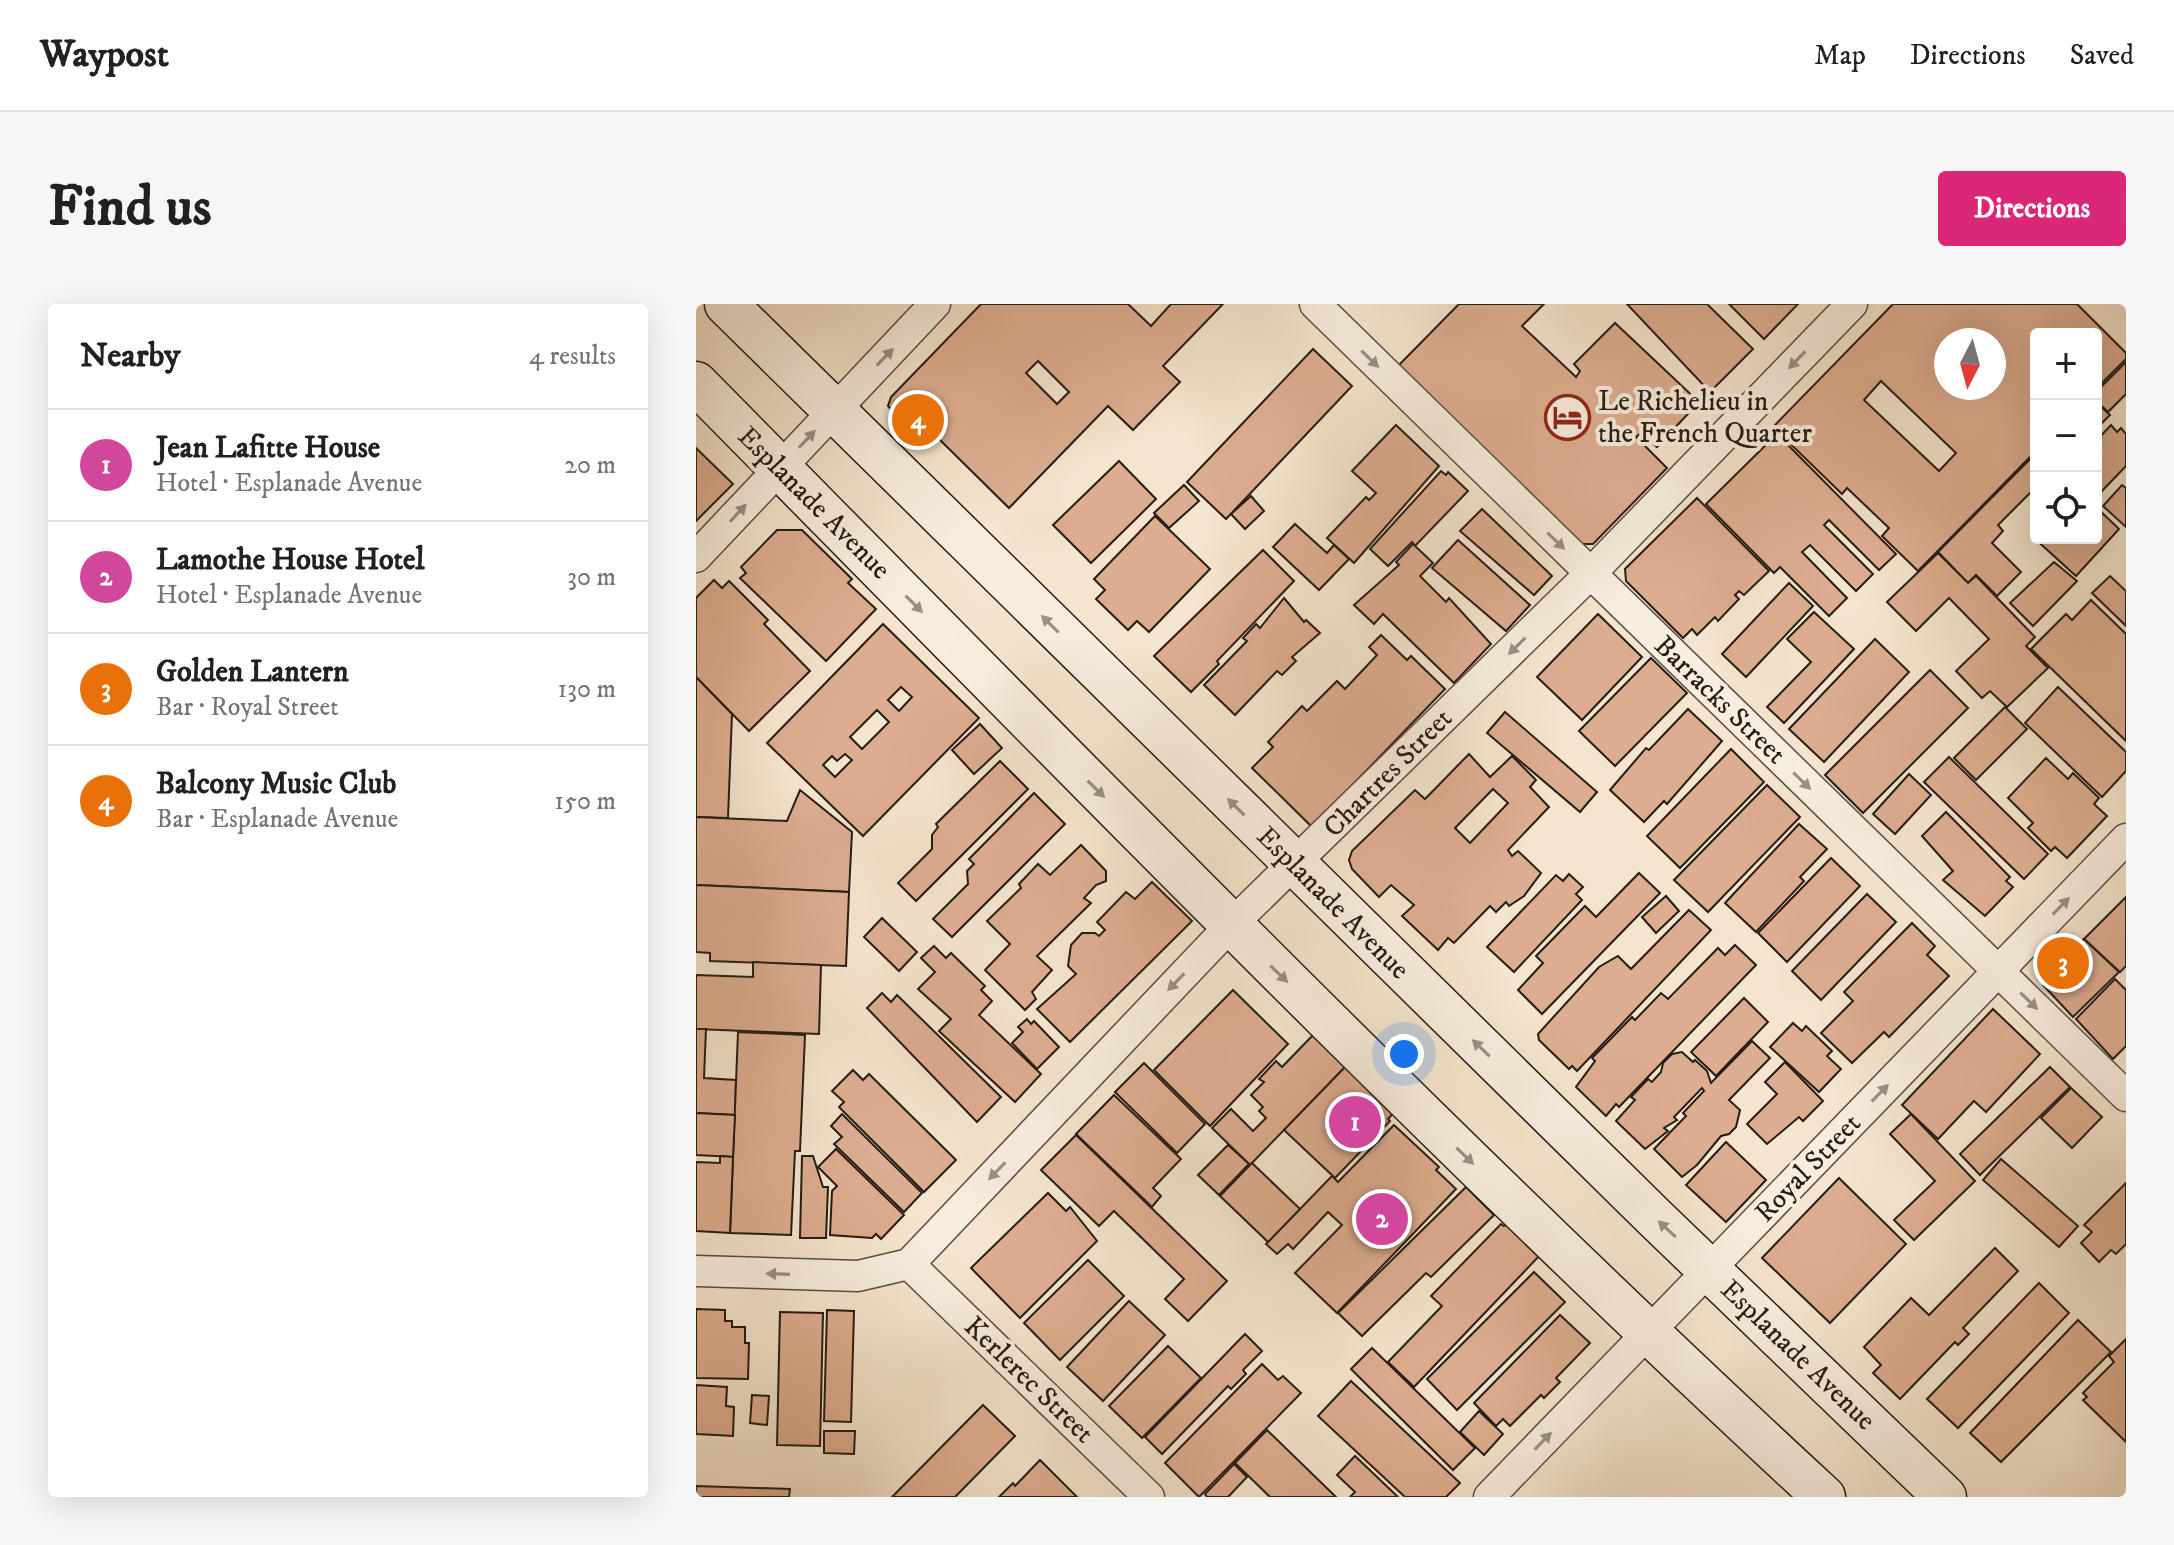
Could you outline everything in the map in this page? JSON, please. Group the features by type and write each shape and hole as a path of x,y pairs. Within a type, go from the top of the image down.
{"street":[{"name":"Esplanade Avenue","path":"726,304 1295,865 1945,1497"},
{"path":"696,557 935,304"},
{"name":"Barracks Street","path":"1315,304 2126,1096"},
{"name":"Chartres Street","path":"909,1264 1230,926 1590,574 1852,304"},
{"name":"Esplanade Avenue","path":"696,383 1230,926 1647,1334 1824,1497"},
{"name":"Royal Street","path":"1489,1497 2126,839"},
{"path":"696,1271 858,1276 909,1264"},
{"name":"Kerlerec Street","path":"909,1264 1149,1497"}],"building":[{"path":"981,304 1128,304 1151,326 1171,304 1223,304 1163,366 1180,382 1133,430 1108,406 1009,508 934,434 923,443 888,406 891,397","holes":["1038,361 1069,392 1057,404 1026,373"]},
{"name":"Le Richelieu in the French Quarter","path":"1459,304 1544,304 1522,326 1576,377 1580,371 1574,364 1615,323 1699,402 1657,447 1641,433 1636,437 1667,468 1593,544 1579,544 1398,366"},
{"path":"1627,304 1707,304 1753,349 1710,392"},
{"path":"1729,304 1798,304 1764,339"},
{"path":"1893,304 2077,304 2101,328 2030,328 2030,457 1918,571 1882,536 1889,528 1847,488 1842,494 1773,427","holes":["1881,381 1956,453 1939,471 1864,400"]},
{"path":"2102,329 2126,353 2126,359 2102,383"},
{"path":"1313,349 1352,386 1226,519 1187,482"},
{"path":"2126,362 2126,394 2108,412 2102,406 2102,386"},
{"path":"2102,408 2110,415 2102,423"},
{"path":"1396,425 1439,466 1354,563 1327,538 1366,497 1369,500 1376,493 1352,471"},
{"path":"2111,425 2117,432 2121,428 2126,434 2126,466 2102,491 2102,472 2102,435"},
{"path":"1777,434 1896,554 1879,570 1829,520 1824,525 1873,574 1856,591 1810,545 1802,552 1847,598 1829,616 1780,567 1774,573 1706,504"},
{"path":"696,448 733,484 696,521"},
{"path":"2030,459 2030,493 1998,525 2003,531 1992,543 2021,572 1997,596 1976,575 1968,583 1938,552"},
{"path":"1119,461 1156,499 1091,563 1053,525"},
{"path":"1441,471 1446,475 1448,472 1468,491 1415,546 1412,542 1388,566 1370,549"},
{"path":"1184,485 1199,501 1169,528 1154,513"},
{"path":"2122,485 2126,488 2126,527 2103,506"},
{"path":"1251,496 1264,511 1245,529 1231,514"},
{"path":"1697,498 1769,571 1744,595 1739,591 1735,595 1739,599 1718,621 1715,617 1697,635 1692,629 1683,638 1626,581 1625,569"},
{"path":"1482,509 1552,576 1534,595 1460,531"},
{"path":"2102,513 2119,529 2076,576 2041,544 2102,544"},
{"path":"1155,516 1210,569 1149,632 1137,621 1128,630 1096,599 1105,590 1094,579"},
{"path":"1295,524 1327,553 1334,545 1349,559 1319,590 1273,547"},
{"path":"777,530 802,530 852,579 848,583 876,609 826,661 740,578 746,573 741,567"},
{"path":"1458,540 1530,605 1506,631 1432,568"},
{"path":"1413,544 1433,563 1420,576 1446,602 1449,598 1491,644 1454,683 1383,614 1374,624 1354,605 1399,565 1396,562"},
{"path":"1263,550 1294,581 1191,692 1154,656"},
{"path":"1938,553 1968,583 1976,576 2035,637 2026,646 2048,668 2007,707 1990,691 1982,698 1956,671 1989,639 1949,598 1916,631 1887,602"},
{"path":"2054,562 2077,581 2033,626 2010,603"},
{"path":"2110,576 2126,591 2126,626 2092,593"},
{"path":"714,580 722,588 729,581 768,620 764,624 810,671 749,731 696,677 696,598"},
{"path":"1789,583 1813,606 1746,677 1722,654"},
{"path":"1284,598 1304,622 1306,620 1320,633 1292,657 1296,661 1282,675 1277,671 1235,715 1204,685 1247,641 1243,638 1256,624 1260,628"},
{"path":"2091,600 2126,634 2126,741 2031,649 2066,614 2072,620"},
{"path":"1814,612 1854,649 1784,723 1767,707 1811,662 1787,639"},
{"path":"1598,614 1642,657 1582,720 1537,677"},
{"path":"883,624 979,718 863,836 767,743","holes":["901,687 912,697 899,711 888,700","877,710 889,722 862,749 850,737","845,754 852,760 835,777 823,765 832,756 837,761"]},
{"path":"1381,635 1407,660 1411,656 1445,689 1312,827 1252,768 1273,747 1268,742 1302,706 1307,711 1337,681 1345,689 1377,655 1369,647"},
{"path":"1875,639 1909,672 1824,762 1789,729"},
{"path":"1651,658 1687,693 1615,766 1579,731"},
{"path":"1930,670 1968,708 1863,813 1825,775"},
{"path":"696,677 732,714 728,818 696,817"},
{"path":"2058,687 2126,752 2126,771 2102,797 2025,723"},
{"path":"2005,707 2027,729 1976,780 1954,758"},
{"path":"1688,709 1722,741 1667,804 1664,801 1644,822 1610,790 1646,748 1649,750"},
{"path":"1505,712 1597,792 1580,812 1487,733"},
{"path":"980,724 1002,748 974,774 952,750"},
{"path":"1731,749 1764,782 1680,868 1647,836"},
{"path":"1469,754 1490,777 1512,756 1536,780 1530,787 1549,807 1508,850 1512,856 1518,851 1541,873 1524,896 1509,906 1506,902 1496,912 1490,906 1454,943 1448,938 1438,950 1402,916 1414,905 1391,885 1379,897 1352,869 1349,860 1352,851 1415,790 1425,799","holes":["1493,789 1508,803 1470,843 1455,828"]},
{"path":"1949,757 2048,854 2024,879 1924,782"},
{"path":"2046,758 2068,779 2073,773 2099,798 2094,804 2107,816 2067,858 2055,847 2051,851 2028,828 2033,823 2008,798"},
{"path":"1000,761 1028,789 916,901 898,883 932,849 932,835 938,827 936,824"},
{"path":"1909,774 1931,795 1895,834 1873,814"},
{"path":"1767,785 1800,817 1708,912 1674,880"},
{"path":"800,790 852,832 849,892 696,885 696,817 787,821"},
{"path":"1034,793 1065,824 952,937 933,919 968,884 967,871 974,864 969,859"},
{"path":"1946,812 2010,877 2006,881 2013,887 1985,916 1943,880 1953,871 1922,836"},
{"path":"1799,824 1827,849 1800,877 1804,881 1756,932 1725,903"},
{"path":"1081,845 1106,871 1106,881 1096,885 1084,898 1091,903 1037,956 1052,970 1032,992 1036,999 1025,1010 985,970 1010,944 987,921 1021,888 1019,884 1038,864 1050,875"},
{"path":"1831,858 1860,886 1787,962 1758,933"},
{"path":"1639,873 1660,893 1542,1014 1518,990 1543,963 1536,956 1585,906 1596,917"},
{"path":"1569,874 1583,887 1576,894 1582,900 1514,972 1487,947 1556,875 1563,881"},
{"path":"1152,882 1192,921 1070,1042 1037,1009 1076,974 1068,966 1071,945 1082,933 1099,936 1105,930 1097,922 1126,892 1135,899"},
{"path":"696,885 849,892 846,966 710,961 710,953 696,952"},
{"path":"1867,894 1896,922 1821,1000 1792,971"},
{"path":"1666,896 1679,911 1656,933 1642,917"},
{"path":"2126,897 2126,966 2120,972 2084,939"},
{"path":"1689,910 1711,930 1577,1071 1572,1066 1569,1069 1539,1040 1538,1034 1599,967 1618,956 1631,969"},
{"path":"882,918 917,952 899,971 864,937"},
{"path":"1912,923 1935,946 1927,955 1949,976 1889,1037 1884,1032 1852,1063 1821,1033 1853,1001 1844,992"},
{"path":"2084,939 2119,972 2073,1017 2043,985 2043,979"},
{"path":"1735,945 1756,965 1619,1107 1616,1104 1606,1116 1576,1087 1595,1061 1592,1058 1632,1017 1635,1020 1661,993 1668,999 1718,948 1725,955"},
{"path":"934,946 946,958 951,953 985,986 981,990 992,1001 979,1015 1041,1074 1015,1102 939,1031 951,1019 918,989 935,972 921,958"},
{"path":"753,962 821,965 819,1034 696,1029 696,975 753,977"},
{"path":"2115,979 2126,990 2126,1046 2113,1059 2076,1019"},
{"path":"1233,990 1288,1044 1210,1126 1154,1070"},
{"path":"882,993 891,1002 897,995 1001,1097 977,1122 867,1008"},
{"path":"1744,998 1768,1022 1716,1076 1691,1052"},
{"path":"1993,1009 2040,1054 1986,1112 1974,1101 1938,1139 1902,1105"},
{"path":"1027,1019 1031,1024 1034,1021 1059,1047 1037,1069 1012,1043 1023,1032 1018,1027"},
{"path":"1793,1023 1802,1031 1806,1026 1832,1051 1827,1056 1841,1069 1819,1092 1770,1047"},
{"path":"696,1029 706,1029 704,1078 736,1080 735,1115 696,1113"},
{"path":"738,1032 805,1035 800,1151 795,1151 791,1235 730,1233"},
{"path":"1315,1033 1348,1064 1250,1165 1212,1128 1231,1109 1253,1131 1266,1118 1259,1111 1263,1107 1251,1095 1264,1082 1259,1079 1276,1061 1282,1067"},
{"path":"1752,1041 1770,1058 1729,1100 1740,1110 1736,1127 1729,1134 1721,1136 1697,1165 1682,1177 1654,1149 1686,1116 1683,1113 1704,1091 1702,1088 1674,1117 1677,1120 1664,1128 1668,1131 1645,1149 1616,1121 1635,1100 1631,1097 1648,1079 1652,1082 1672,1054 1682,1052 1693,1062 1695,1060 1707,1071 1711,1083"},
{"path":"1785,1062 1823,1101 1803,1121 1799,1117 1767,1144 1747,1124 1777,1094 1765,1082"},
{"path":"1144,1063 1205,1124 1177,1153 1115,1092"},
{"path":"1348,1064 1396,1110 1388,1119 1390,1121 1335,1178 1284,1130"},
{"path":"2050,1067 2070,1087 1980,1175 1960,1154"},
{"path":"853,1070 863,1080 869,1074 956,1160 924,1192 839,1107 844,1102 832,1091"},
{"path":"2071,1088 2102,1117 2072,1148 2041,1118"},
{"path":"1114,1095 1181,1159 1153,1188 1161,1196 1152,1207 1076,1134"},
{"path":"696,1113 735,1115 733,1157 696,1155"},
{"path":"842,1114 922,1193 904,1212 834,1144 842,1137 831,1126"},
{"path":"1911,1114 1975,1181 1914,1240 1894,1220 1935,1181 1890,1134"},
{"path":"1394,1125 1439,1167 1436,1170 1456,1189 1337,1313 1295,1273 1342,1225 1328,1212 1293,1249 1288,1244 1277,1254 1266,1244 1332,1176 1338,1182"},
{"path":"1076,1135 1227,1281 1188,1321 1165,1299 1184,1279 1114,1211 1099,1226 1041,1170"},
{"path":"1726,1142 1766,1180 1726,1222 1686,1185"},
{"path":"1228,1145 1249,1164 1219,1195 1198,1175"},
{"path":"836,1149 904,1215 881,1239 876,1234 872,1238 830,1235 832,1191 837,1186 818,1167"},
{"path":"720,1156 733,1157 730,1233 696,1231 696,1162 720,1163"},
{"path":"802,1156 813,1156 823,1187 828,1187 826,1238 800,1238"},
{"path":"2001,1159 2078,1226 2059,1247 1983,1180"},
{"path":"1252,1163 1300,1209 1268,1242 1220,1196"},
{"path":"1839,1178 1906,1244 1830,1323 1762,1258"},
{"path":"2126,1183 2126,1244 2116,1254 2111,1250 2099,1262 2081,1243 2092,1232 2084,1225"},
{"path":"1466,1187 1494,1215 1431,1277 1426,1273 1362,1336 1338,1313"},
{"path":"1048,1193 1066,1211 1070,1207 1097,1241 1020,1318 971,1268"},
{"path":"1509,1221 1542,1253 1414,1387 1388,1362 1442,1306 1431,1296 1501,1224 1504,1226"},
{"path":"1995,1248 2018,1271 1963,1328 1969,1334 1958,1345 1955,1342 1900,1399 1873,1373 1881,1365 1864,1347 1911,1298 1929,1315"},
{"path":"1088,1260 1124,1296 1060,1360 1024,1323"},
{"path":"1534,1272 1565,1302 1457,1410 1427,1379"},
{"path":"2039,1283 2069,1313 1958,1428 1927,1399"},
{"path":"1129,1301 1165,1335 1103,1401 1067,1367"},
{"path":"696,1309 725,1310 725,1321 732,1321 732,1327 745,1327 745,1343 749,1343 748,1379 696,1378"},
{"path":"827,1310 854,1311 851,1422 824,1421"},
{"path":"780,1312 823,1313 820,1446 777,1445"},
{"path":"1560,1315 1590,1343 1556,1378 1560,1382 1544,1398 1541,1395 1510,1426 1503,1419 1496,1426 1474,1403"},
{"path":"2078,1320 2111,1352 2001,1462 1970,1433"},
{"path":"1245,1334 1262,1351 1243,1370 1246,1374 1231,1389 1228,1386 1162,1454 1145,1437"},
{"path":"2126,1339 2126,1442 2083,1400 2087,1397 2083,1393 2114,1362 2109,1356"},
{"path":"1168,1346 1201,1378 1142,1438 1109,1406"},
{"path":"1372,1348 1475,1448 1453,1470 1351,1369"},
{"path":"1262,1364 1278,1380 1283,1376 1301,1393 1199,1497 1165,1463"},
{"path":"1351,1381 1460,1483 1446,1497 1405,1497 1318,1416"},
{"path":"696,1385 727,1387 726,1406 734,1407 733,1436 696,1434"},
{"path":"752,1395 769,1396 767,1425 750,1423"},
{"path":"983,1405 1015,1436 955,1497 892,1497"},
{"path":"1479,1411 1503,1434 1484,1455 1460,1432"},
{"path":"1267,1430 1336,1497 1270,1497 1235,1463"},
{"path":"824,1431 855,1431 854,1454 824,1453"},
{"path":"1355,1456 1398,1497 1350,1497 1355,1492 1337,1475"},
{"path":"1040,1460 1077,1497 999,1497 1013,1483 1015,1486"},
{"path":"1234,1464 1247,1477 1228,1497 1207,1497 1205,1494"},
{"path":"696,1486 790,1489 789,1497 696,1497"}],"place":[{"name":"Le Richelieu in the French Quarter","path":"1567,417"},
{"name":"Balcony Music Club","path":"918,420"},
{"name":"Golden Lantern","path":"2063,963"},
{"name":"Jean Lafitte House","path":"1355,1122"},
{"name":"Lamothe House Hotel","path":"1382,1219"}]}
